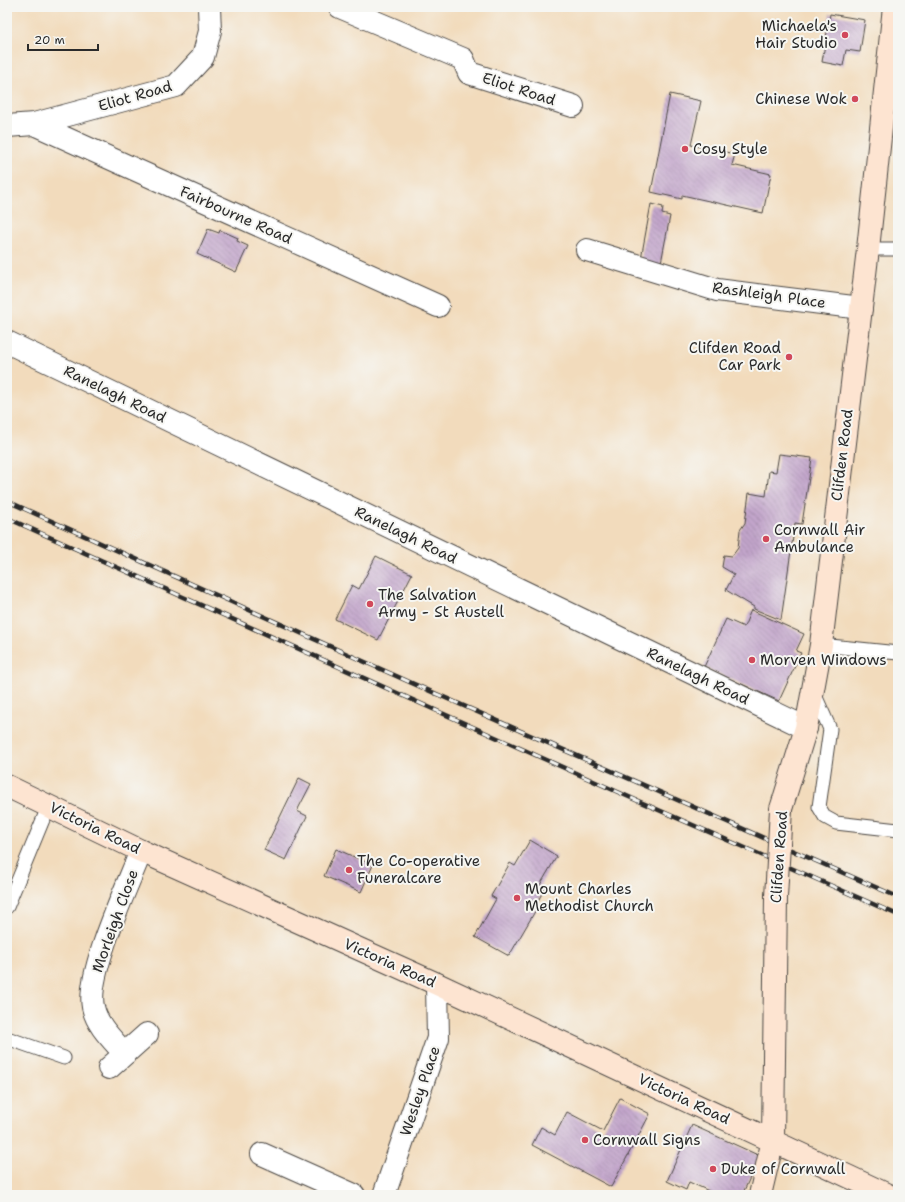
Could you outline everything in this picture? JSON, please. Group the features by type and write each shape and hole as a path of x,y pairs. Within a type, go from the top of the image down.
{"street":[{"name":"Eliot Road","path":"7,126 34,124 176,86 203,57 210,31 209,7"},
{"name":"Eliot Road","path":"340,7 463,59 470,73 573,106"},
{"name":"Clifden Road","path":"760,1195 773,1140 776,897 781,809 806,728 821,644 868,249 892,7"},
{"name":"Fairbourne Road","path":"34,124 438,306"},
{"name":"Rashleigh Place","path":"586,250 718,290 861,308"},
{"name":"Ranelagh Road","path":"7,342 806,728"},
{"name":"Victoria Road","path":"7,786 49,805 141,851 437,984 888,1195"},
{"name":"Morleigh Close","path":"125,1054 103,1028 94,1008 92,999 94,982 102,954 141,851"},
{"name":"Wesley Place","path":"384,1195 438,1038 437,984"},
{"path":"109,1068 147,1034"},
{"path":"262,1154 354,1195"}],"lane":[{"path":"868,249 898,249"},
{"path":"821,644 898,653"},
{"path":"813,692 830,729 820,807 825,817 836,823 898,830"},
{"path":"7,906 49,805"},
{"path":"7,1038 64,1058"}],"building":[{"name":"Michaela's Hair Studio","path":"830,14 865,20 860,52 846,50 843,66 822,62"},
{"name":"Cosy Style","path":"670,94 701,101 691,145 735,154 732,165 771,174 763,213 682,195 682,199 651,192"},
{"path":"651,204 663,207 662,214 670,216 660,268 640,264"},
{"path":"208,229 219,233 220,230 238,238 237,241 248,246 236,272 197,254"},
{"name":"Cornwall Air Ambulance","path":"779,454 812,458 802,524 795,523 781,620 754,609 754,607 726,590 734,574 722,567 724,555 732,556 738,548 740,530 745,523 749,493 766,496 769,471 776,472"},
{"name":"The Salvation Army - St Austell","path":"376,556 412,574 378,640 335,619 352,585 359,589"},
{"name":"Morven Windows","path":"751,610 804,634 796,651 801,653 779,701 704,667 726,619 744,627"},
{"path":"299,778 311,784 297,811 307,816 286,860 264,850"},
{"name":"Mount Charles Methodist Church","path":"530,840 557,856 540,885 545,888 535,906 537,908 509,956 475,937 496,899 491,896 510,863 515,866"},
{"name":"The Co-operative Funeralcare","path":"336,849 373,865 361,892 324,876"},
{"name":"Cornwall Signs","path":"620,1098 650,1114 611,1187 532,1145 541,1127 555,1135 567,1112 603,1131"},
{"name":"Duke of Cornwall","path":"692,1125 760,1156 742,1195 707,1195 709,1191 689,1182 686,1190 667,1181"}],"railway":[{"path":"7,501 414,684 898,897"},
{"path":"7,518 629,797 898,915"}],"place":[{"name":"Michaela's Hair Studio","path":"845,35"},
{"name":"Chinese Wok","path":"855,99"},
{"name":"Cosy Style","path":"685,149"},
{"name":"Clifden Road Car Park","path":"789,357"},
{"name":"Cornwall Air Ambulance","path":"766,539"},
{"name":"The Salvation Army - St Austell","path":"370,604"},
{"name":"Morven Windows","path":"752,660"},
{"name":"The Co-operative Funeralcare","path":"349,870"},
{"name":"Mount Charles Methodist Church","path":"517,898"},
{"name":"Cornwall Signs","path":"585,1140"},
{"name":"Duke of Cornwall","path":"713,1169"}]}
